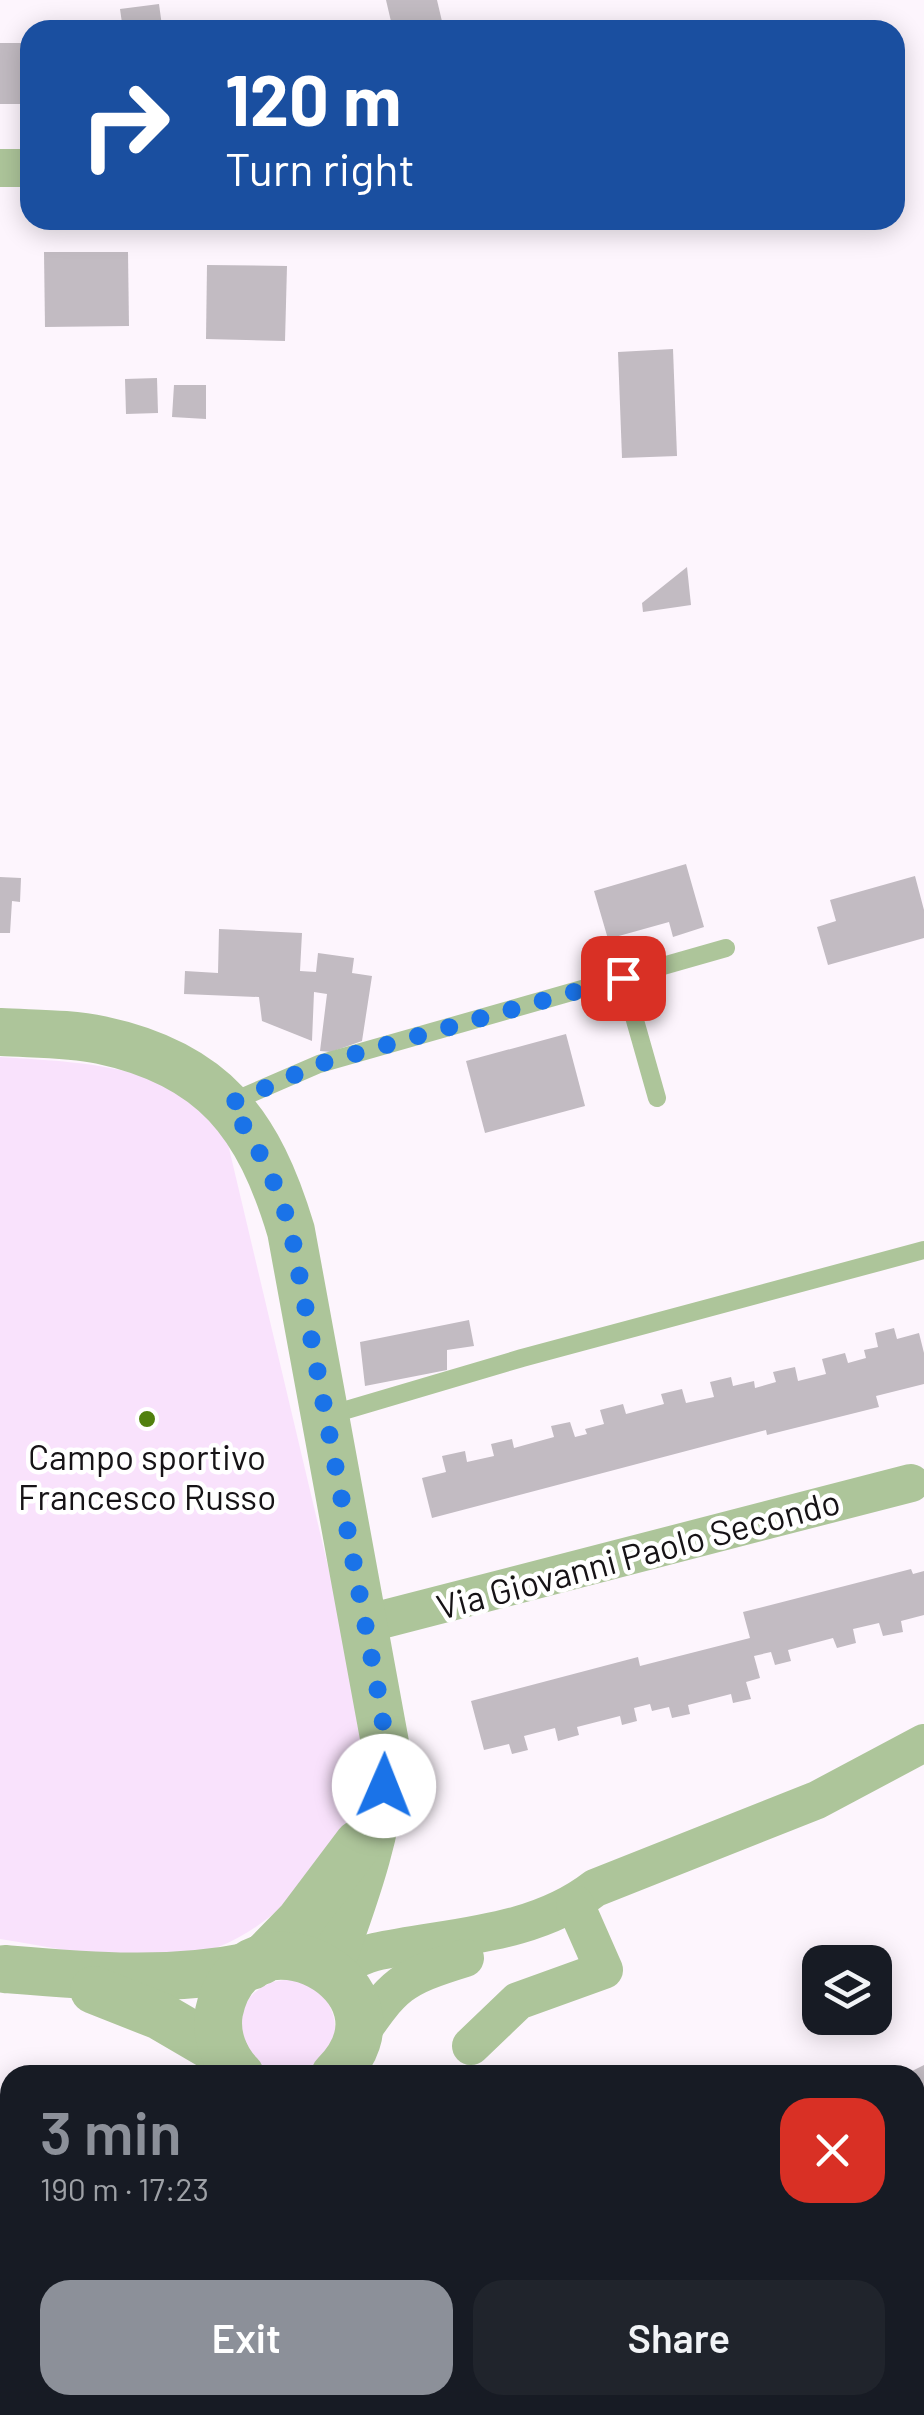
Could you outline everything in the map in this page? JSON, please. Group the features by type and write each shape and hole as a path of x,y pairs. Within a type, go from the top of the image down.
{"street":[{"path":"0,1032 97,1039 145,1051 188,1073 229,1104 257,1144 276,1182 291,1231 386,1743 379,1812 331,1970"},
{"name":"Via Giovanni Paolo Secondo","path":"365,1624 911,1482"},
{"path":"346,2057 394,1988 418,1972 579,1912 595,1888 817,1800 924,1743"},
{"path":"230,2065 219,2030 220,2009 228,1989 338,1874 379,1812"},
{"path":"331,1970 371,1953 579,1912"},
{"path":"471,2046 518,2001 604,1970 579,1912"},
{"path":"2,1969 156,1979 205,1976 293,1955 331,1970 352,1998 357,2019 346,2057"},
{"path":"2,1969 88,1988 134,2003 228,2065"}],"lane":[{"path":"229,1104 319,1064 726,948"},
{"path":"623,978 657,1098"},
{"path":"326,1416 522,1358 924,1250"}],"shaded area":[{"name":"Campo sportivo Francesco Russo","path":"0,1057 96,1066 158,1082 186,1097 209,1117 228,1144 358,1693 361,1774 350,1814 336,1842 317,1870 268,1918 211,1950 182,1957 114,1957 0,1939"},
{"path":"278,1981 296,1981 314,1988 327,2001 334,2019 331,2046 318,2065 256,2065 247,2055 240,2037 240,2019 247,2001 260,1988"}],"building":[{"path":"386,0 437,0 442,20 391,20"},
{"path":"159,4 161,20 122,20 120,9"},
{"path":"0,43 20,43 20,104 0,104"},
{"path":"44,252 128,252 129,326 45,327"},
{"path":"207,265 287,266 285,341 206,339"},
{"path":"673,349 677,456 622,458 618,352"},
{"path":"157,378 158,413 126,414 125,379"},
{"path":"174,385 206,385 206,419 172,417"},
{"path":"687,567 691,605 643,612 642,603"},
{"path":"686,864 704,927 673,937 669,922 608,939 594,891"},
{"path":"915,876 924,910 924,938 828,965 817,927 836,921 830,900"},
{"path":"0,877 21,878 20,902 12,901 10,933 0,933"},
{"path":"219,929 302,933 300,971 316,972 318,953 354,958 352,973 372,976 362,1041 331,1052 320,1051 327,994 314,992 312,1041 262,1021 259,997 184,994 185,971 218,973"},
{"path":"566,1034 585,1106 485,1133 466,1061"},
{"path":"469,1320 474,1346 447,1350 447,1370 365,1386 360,1342"},
{"path":"894,1328 897,1339 919,1333 924,1353 924,1384 876,1396 879,1407 767,1435 766,1430 432,1518 422,1478 446,1472 442,1456 465,1451 467,1462 494,1456 491,1444 512,1439 514,1448 554,1437 551,1426 570,1422 575,1437 587,1434 585,1429 604,1424 600,1410 623,1404 626,1414 664,1404 661,1394 682,1389 686,1403 714,1397 710,1382 731,1377 733,1386 754,1381 755,1388 776,1382 773,1372 795,1367 798,1381 826,1374 822,1359 845,1353 848,1363 866,1358 864,1350 878,1347 875,1333"},
{"path":"911,1569 913,1574 924,1571 924,1615 901,1621 903,1632 883,1636 879,1623 853,1629 856,1643 837,1648 833,1638 788,1650 791,1661 775,1665 771,1652 754,1656 760,1678 746,1682 751,1699 733,1703 731,1694 688,1705 690,1714 672,1718 669,1707 652,1711 650,1704 634,1708 637,1721 622,1725 620,1716 577,1727 579,1735 558,1741 555,1728 524,1736 528,1750 512,1754 509,1744 484,1750 471,1701 638,1657 640,1666 750,1638 743,1612"}],"place":[{"name":"Campo sportivo Francesco Russo","path":"147,1419"}],"route":[{"path":"384,1786 386,1743 379,1697 291,1231 276,1182 257,1144 229,1104 319,1064 623,978"}]}
